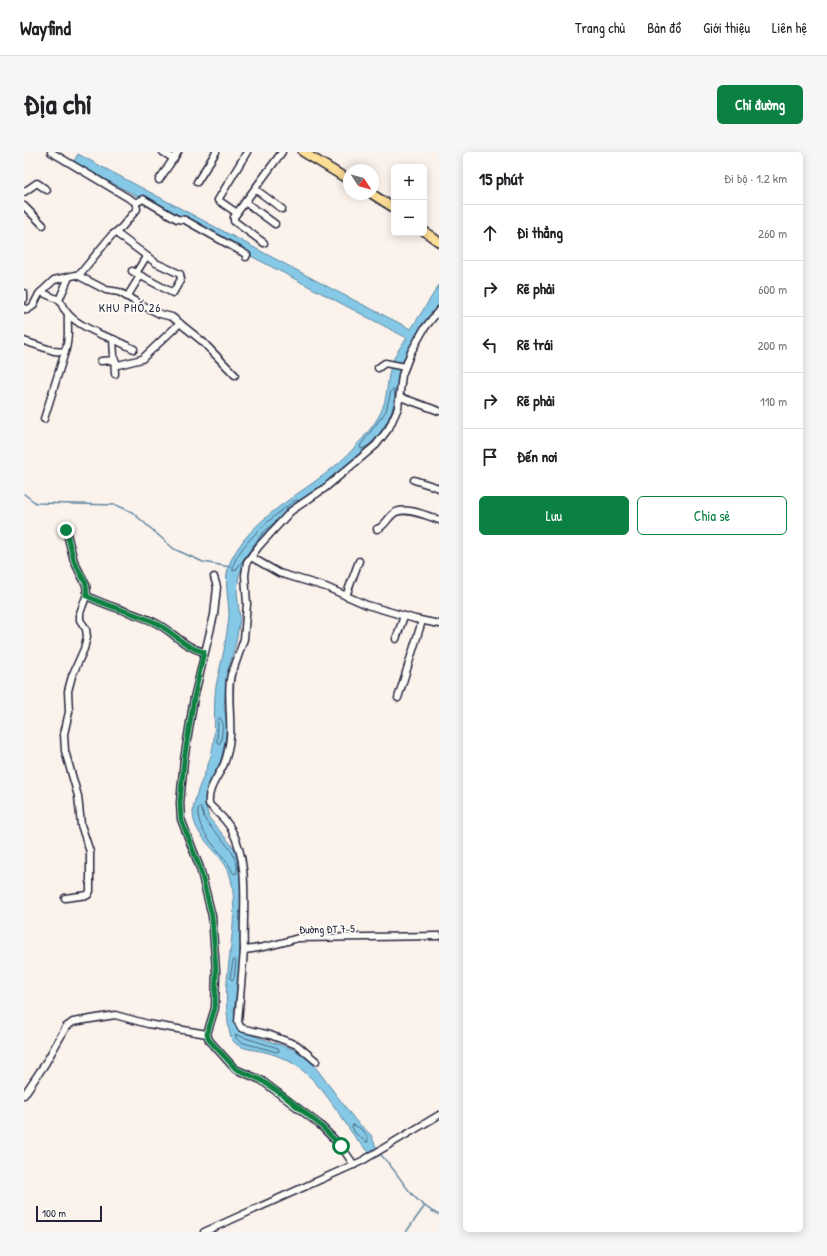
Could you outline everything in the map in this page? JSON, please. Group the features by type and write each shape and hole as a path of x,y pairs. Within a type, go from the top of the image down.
{"main road":[{"path":"303,152 343,176"},
{"path":"379,198 391,206"},
{"path":"427,228 439,237"},
{"path":"427,233 439,242"}],"street":[{"path":"25,311 33,306 41,292 54,280 80,274 111,236 116,233 137,209 136,203 51,152"},
{"path":"164,152 174,159"},
{"path":"159,180 178,152"},
{"path":"197,182 216,152"},
{"path":"237,213 218,200 247,152"},
{"path":"264,243 234,221 237,213 282,152"},
{"path":"24,192 37,183 47,190"},
{"path":"255,189 282,209"},
{"path":"136,203 143,199 177,219 185,220 242,252 247,255 246,257"},
{"path":"245,202 275,224"},
{"path":"24,206 42,225"},
{"path":"116,233 156,263 180,274 181,279 173,293 136,273"},
{"path":"127,297 136,273 146,256"},
{"path":"77,275 106,290 119,292 160,314 172,317 202,341 235,375"},
{"path":"59,300 69,277"},
{"path":"41,292 59,300 68,314 99,334 134,349"},
{"path":"24,293 24,299"},
{"path":"316,1061 292,1043 270,1035 241,1028 238,1022 244,950 244,879 239,850 232,829 209,804 208,799 214,782 223,766 228,750 231,724 228,683 230,672 241,652 244,639 247,604 245,575 247,562 259,546 291,511 325,488 376,445 389,428 398,408 404,367 424,329 439,310"},
{"path":"44,418 68,343 70,332 68,314"},
{"path":"115,360 118,365 142,359 180,323"},
{"path":"113,339 115,374"},
{"path":"24,341 54,351 65,352"},
{"path":"101,361 115,360"},
{"path":"378,368 385,363 404,367"},
{"path":"400,397 439,411"},
{"path":"414,480 439,488"},
{"path":"377,529 381,528 394,513 403,510 439,520"},
{"path":"65,898 88,894 90,891 90,852 81,825 78,796 64,751 64,734 69,712 68,691 72,676 84,649 87,637 86,629 80,620 80,613 87,596 86,584 74,561 66,530"},
{"path":"251,557 279,573 326,587 367,605 439,624"},
{"path":"346,596 359,561"},
{"path":"214,577 218,587 214,615 194,698 184,760 180,803 181,819 200,868 212,916 216,971 215,1001 207,1034 209,1040 236,1069 261,1080 284,1096 339,1144 354,1165"},
{"path":"87,596 155,623 170,632 188,647 204,652"},
{"path":"396,638 404,616"},
{"path":"398,698 422,620"},
{"name":"Đường ĐT 7-5","path":"244,950 254,950 277,945 298,938 439,936"},
{"path":"24,1095 45,1064 66,1027 73,1022 115,1014 148,1024 207,1034"},
{"path":"204,1232 354,1165 386,1148 439,1115"}],"water":[{"path":"78,154 332,289 411,329 439,285 439,309 407,358 397,408 380,438 290,515 250,556 239,574 237,592 240,619 236,642 227,674 224,706 227,723 225,742 221,760 205,803 209,818 234,848 241,867 240,962 234,1011 237,1030 295,1050 310,1060 355,1120 371,1135 379,1154 378,1157 367,1150 357,1140 323,1092 301,1069 274,1055 241,1047 233,1041 228,1025 226,995 234,912 231,879 223,862 198,831 194,822 193,812 196,796 209,763 213,746 216,686 229,619 227,573 231,560 242,542 256,526 272,512 340,462 375,423 383,407 392,363 396,353 407,338 76,164 74,161"}],"waterway":[{"path":"24,494 36,503 116,505 132,512 174,549 203,562 230,567"},
{"path":"379,1153 412,1194 419,1201 439,1215"},
{"path":"406,1232 424,1207"}],"district":[{"name":"KHU PHỐ 26","path":"130,307"}],"route":[{"path":"66,530 74,561 86,584 87,596 155,623 170,632 188,647 204,652 194,698 184,760 180,803 181,819 200,868 212,916 216,971 215,1008 207,1034 209,1040 236,1069 261,1080 284,1096 304,1114 319,1124 341,1146"}]}
